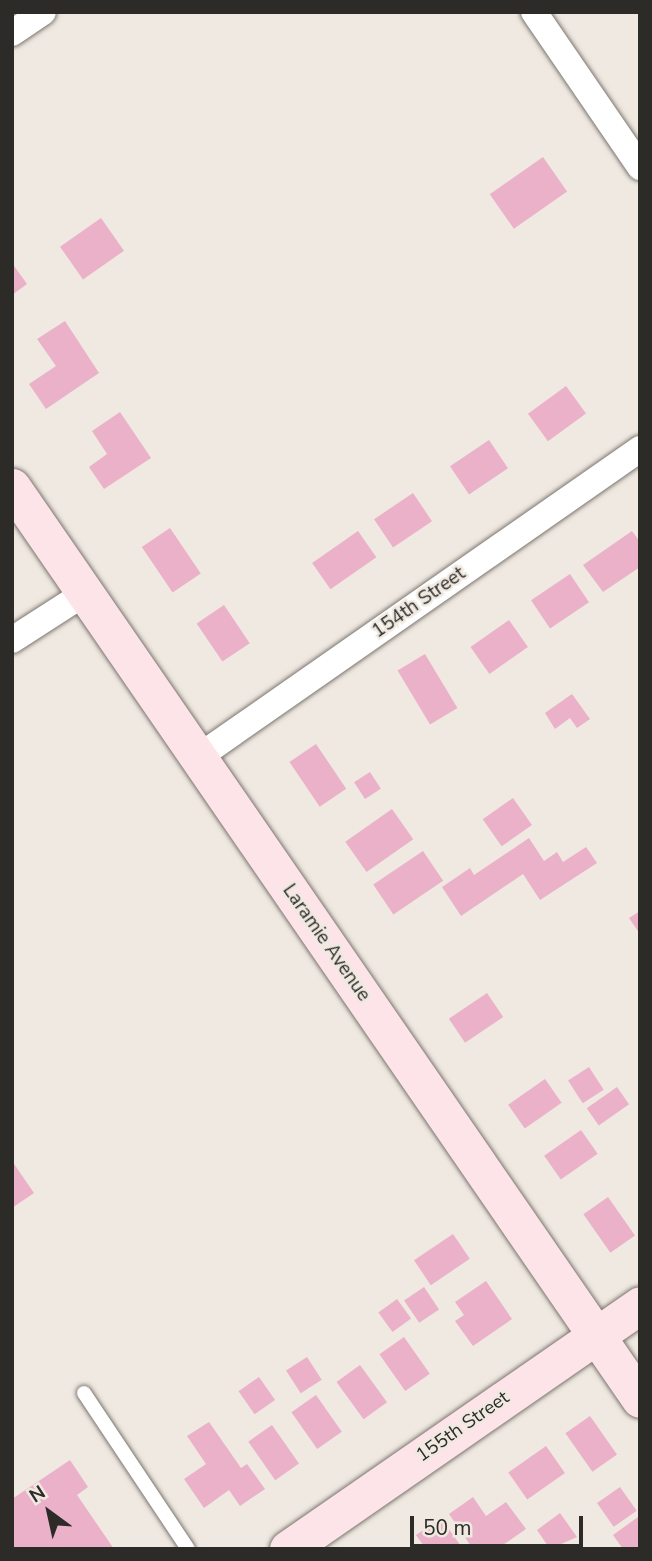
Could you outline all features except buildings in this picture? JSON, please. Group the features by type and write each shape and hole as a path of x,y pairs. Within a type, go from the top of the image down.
{"street":[{"path":"12,33 43,12"},
{"path":"534,12 640,167"},
{"name":"154th Street","path":"197,758 640,449"},
{"name":"Laramie Avenue","path":"12,487 640,1399"},
{"path":"12,640 85,593"},
{"name":"155th Street","path":"288,1549 640,1305"}],"lane":[{"path":"83,1393 188,1549"}]}
